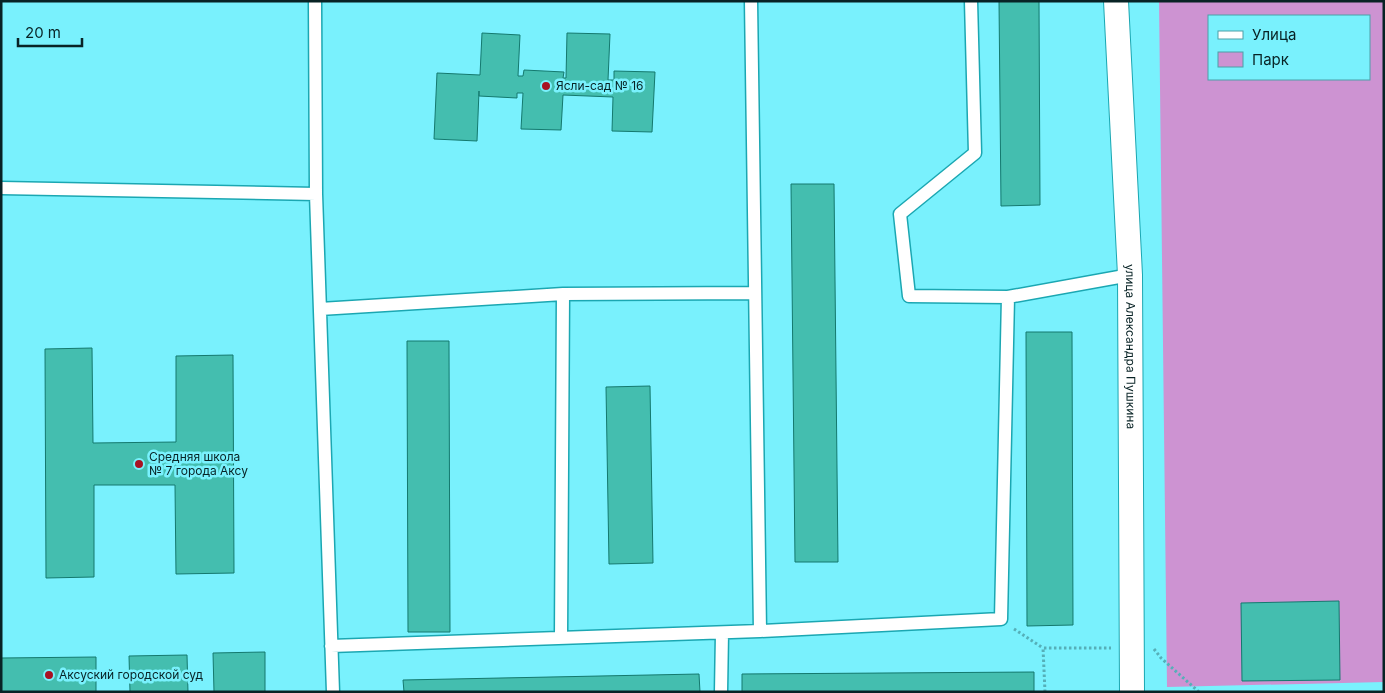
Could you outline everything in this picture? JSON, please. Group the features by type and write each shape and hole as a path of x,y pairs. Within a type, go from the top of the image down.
{"street":[{"name":"улица Александра Пушкина","path":"1116,1 1130,275 1132,692"}],"lane":[{"path":"315,1 316,194 333,692"},
{"path":"751,1 760,631"},
{"path":"971,1 975,153 900,214 909,296 1008,297 1130,275"},
{"path":"1,188 316,194"},
{"path":"320,309 563,294 755,293"},
{"path":"561,638 563,294"},
{"path":"331,646 722,633 1000,619 1008,297"},
{"path":"721,692 722,633"}],"path":[{"path":"1000,619 1043,648"}],"green space":[{"path":"1159,1 1384,1 1384,682 1167,687"}],"building":[{"path":"999,1 1039,1 1040,205 1001,206"},
{"name":"Ясли-сад № 16","path":"482,33 520,35 518,76 523,76 524,70 564,72 563,78 566,78 567,33 610,34 608,80 614,80 614,71 655,72 652,132 612,131 613,97 563,95 561,130 521,129 523,93 517,93 517,98 479,96 479,91 477,141 434,139 437,73 480,75"},
{"path":"791,184 834,184 838,562 795,562"},
{"path":"1026,332 1072,332 1073,625 1027,626"},
{"path":"407,341 449,341 450,632 408,632"},
{"name":"Средняя школа № 7 города Аксу","path":"92,348 93,443 176,442 176,356 233,355 234,573 176,574 175,485 94,485 94,577 46,578 45,349"},
{"path":"650,386 653,563 609,564 606,387"},
{"path":"1339,601 1340,680 1242,681 1241,603"},
{"path":"265,652 265,692 214,692 213,653"},
{"path":"187,655 188,692 130,692 129,656"},
{"name":"Аксуский городской суд","path":"96,657 96,692 1,692 1,658"},
{"path":"1034,672 1034,692 742,692 742,674"},
{"path":"699,674 700,692 404,692 403,680"}],"place":[{"name":"Ясли-сад № 16","path":"546,86"},
{"name":"Средняя школа № 7 города Аксу","path":"139,464"},
{"name":"Аксуский городской суд","path":"49,675"}]}
